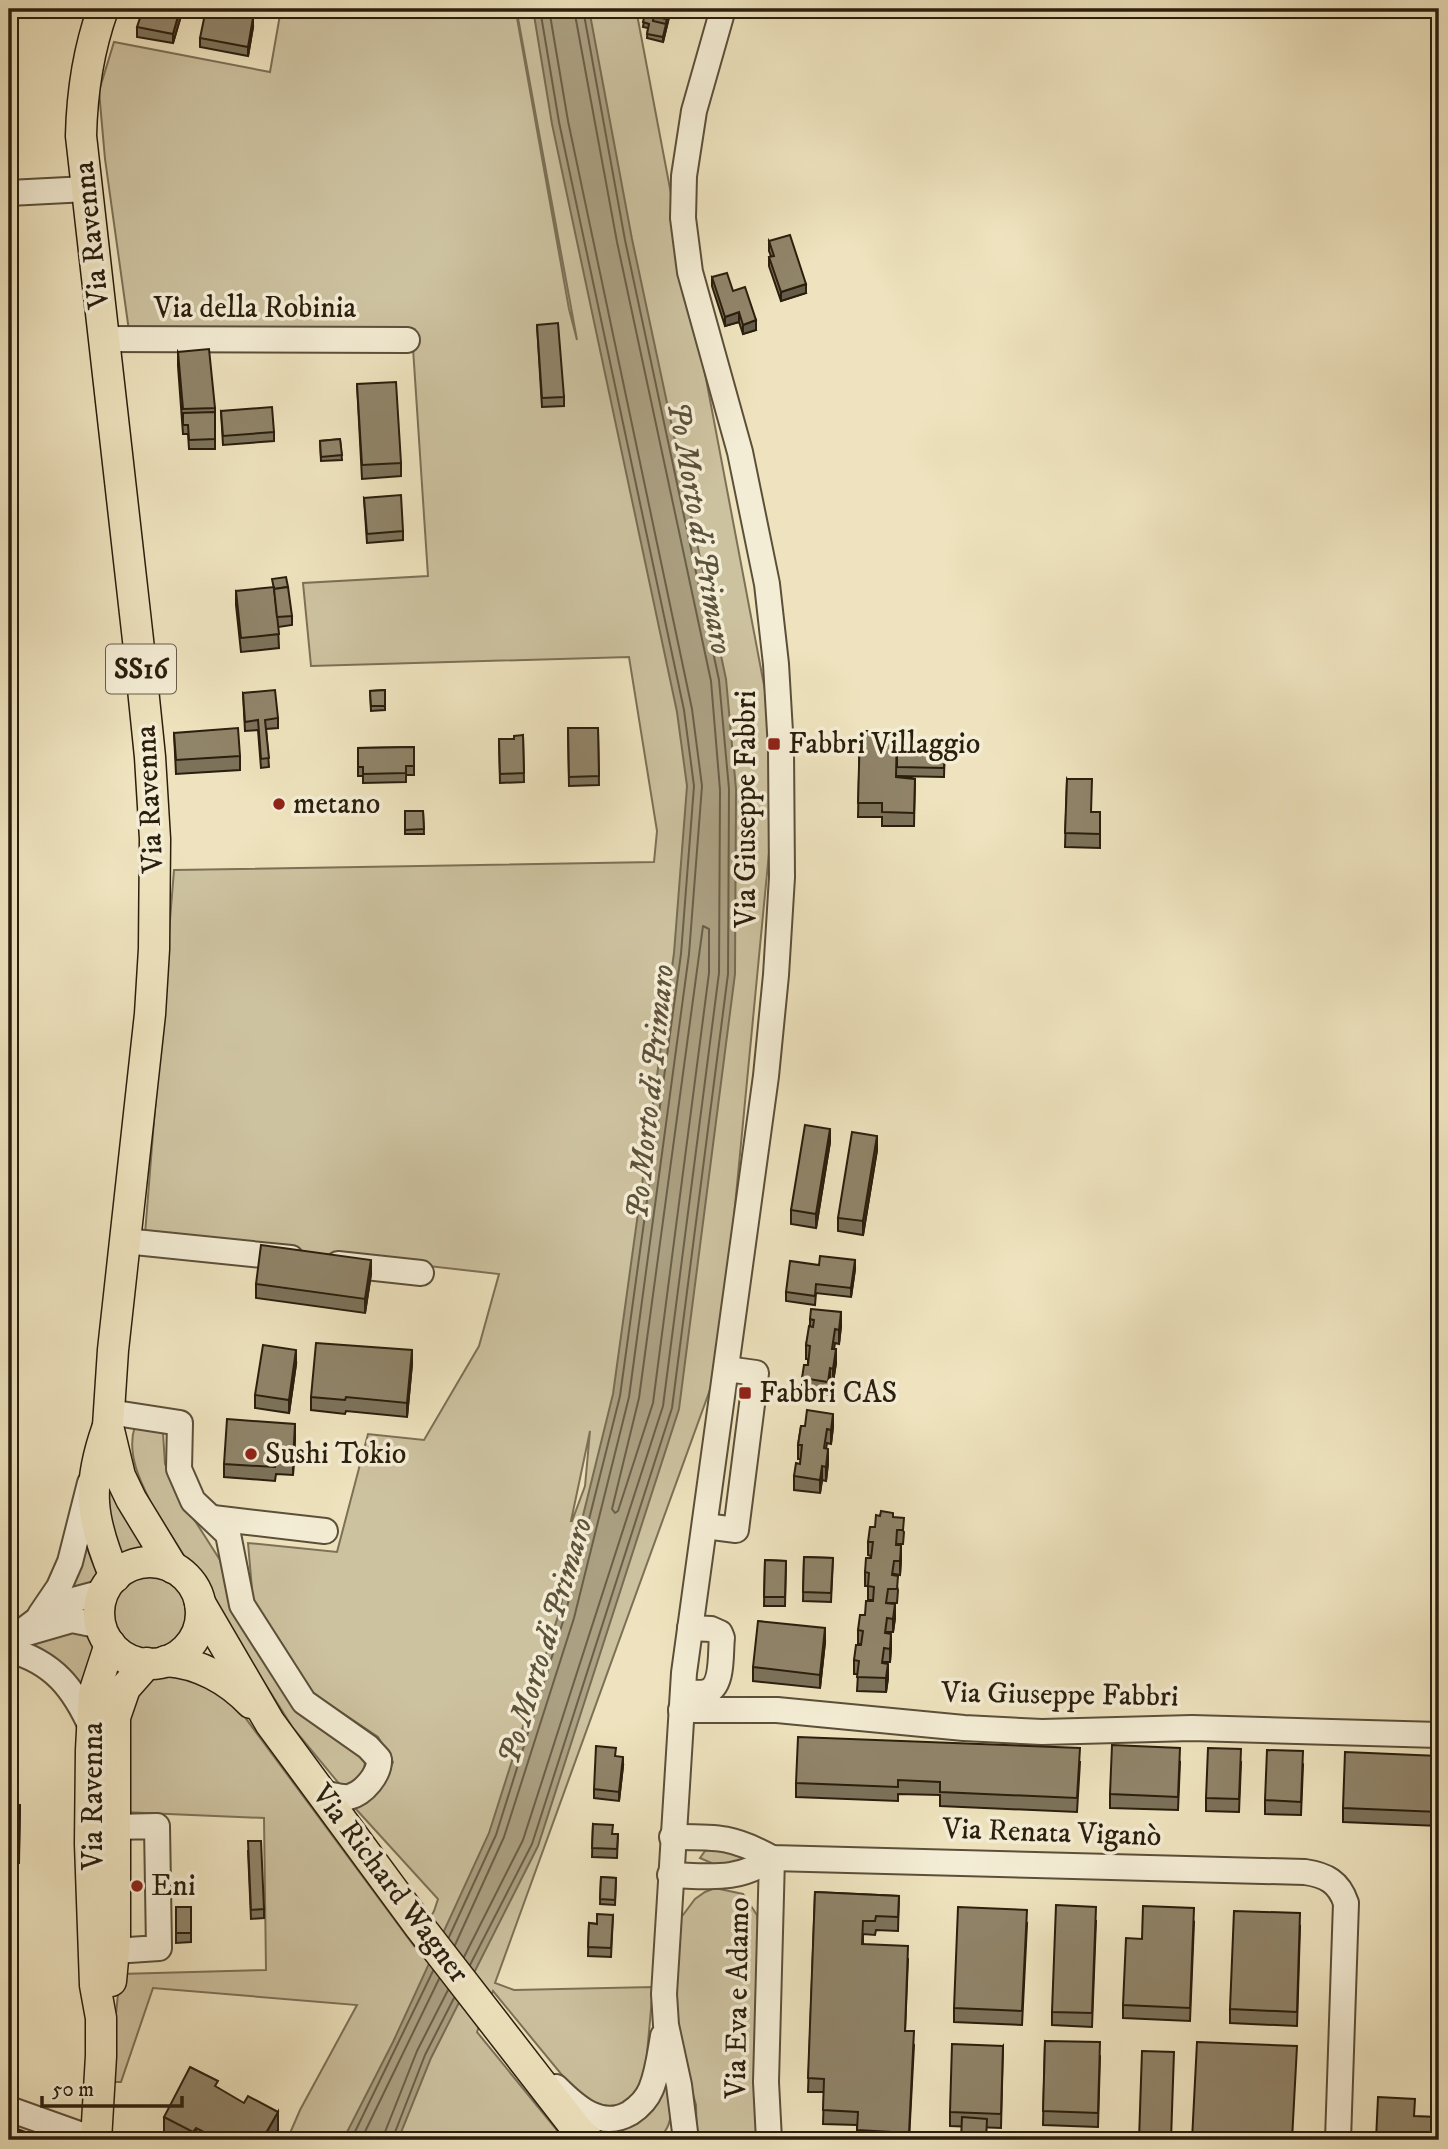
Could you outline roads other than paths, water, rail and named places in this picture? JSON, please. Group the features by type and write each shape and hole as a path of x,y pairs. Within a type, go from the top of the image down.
{"main road":[{"name":"Via Ravenna","path":"96,2140 101,2056 100,2018 110,1994 90,1844 92,1729 94,1693 106,1635 100,1605 109,1585 95,1518 93,1490 97,1458 109,1419 113,1350 150,1014 154,949 155,839 140,653 82,136 84,80 91,42 103,9"},
{"name":"Via Ravenna","path":"104,1950 114,1826 115,1717 125,1688 156,1662 187,1648 195,1636 201,1615 200,1603 190,1581 173,1568 120,1476 109,1419"},
{"path":"109,1585 138,1564 151,1562 173,1568"},
{"name":"Via Richard Wagner","path":"200,1603 270,1723 420,1927 583,2138"},
{"path":"106,1635 127,1658 156,1662"},
{"name":"Via Richard Wagner","path":"156,1662 182,1662 193,1665 229,1683 270,1723"}],"street":[{"name":"Via Giuseppe Fabbri","path":"682,2135 679,2085 666,2025 664,1972 682,1701 772,1024 782,877 782,801 776,664 762,554 740,452 690,272 683,218 689,135 701,80 723,9"},
{"path":"9,193 87,189"},
{"name":"Via della Robinia","path":"103,340 407,340"},
{"path":"125,1241 421,1273"},
{"path":"109,1419 180,1423 179,1469 193,1501 228,1534 242,1605 303,1702 368,1747 379,1759 376,1772 356,1794 346,1798 321,1793"},
{"path":"40,1615 59,1587 70,1562 97,1458"},
{"path":"212,1518 325,1531"},
{"path":"10,1642 40,1615 58,1604 109,1585"},
{"path":"10,1642 72,1620 106,1635"},
{"path":"682,1701 711,1690 718,1679 722,1638 720,1633 711,1629 690,1628"},
{"path":"10,1642 68,1685 92,1729"},
{"name":"Via Giuseppe Fabbri","path":"682,1701 1015,1732 1091,1733 1192,1728 1439,1735"},
{"path":"104,1950 159,1948 157,1826 114,1826"},
{"name":"Via Renata Viganò","path":"672,1837 729,1839 772,1858 1305,1872 1328,1879 1342,1890 1347,1915 1338,2140"},
{"name":"Via Renata Viganò","path":"670,1875 738,1875 758,1868 772,1858"},
{"name":"Via Eva e Adamo","path":"769,2140 766,2082 772,1858"},
{"name":"Via Richard Wagner","path":"511,2043 580,2109 596,2117 611,2120 635,2110 650,2092 666,2025"},
{"name":"Via Ravenna","path":"9,2109 96,2140"}],"water":[{"path":"533,9 589,9 632,239 726,679 736,789 735,974 679,1409 538,1846 431,2058 398,2140 343,2140 393,2042 489,1833 559,1613 613,1394 674,953 687,786 677,712 552,124"}],"place":[{"name":"Fabbri Villaggio","path":"774,744"},
{"name":"metano","path":"279,804"},
{"name":"Fabbri CAS","path":"745,1393"},
{"name":"Sushi Tokio","path":"251,1454"},
{"name":"Eni","path":"137,1886"}],"water label":[{"name":"Po Morto di Primaro","path":"699,528"},
{"name":"Po Morto di Primaro","path":"651,1092"},
{"name":"Po Morto di Primaro","path":"546,1641"}]}
